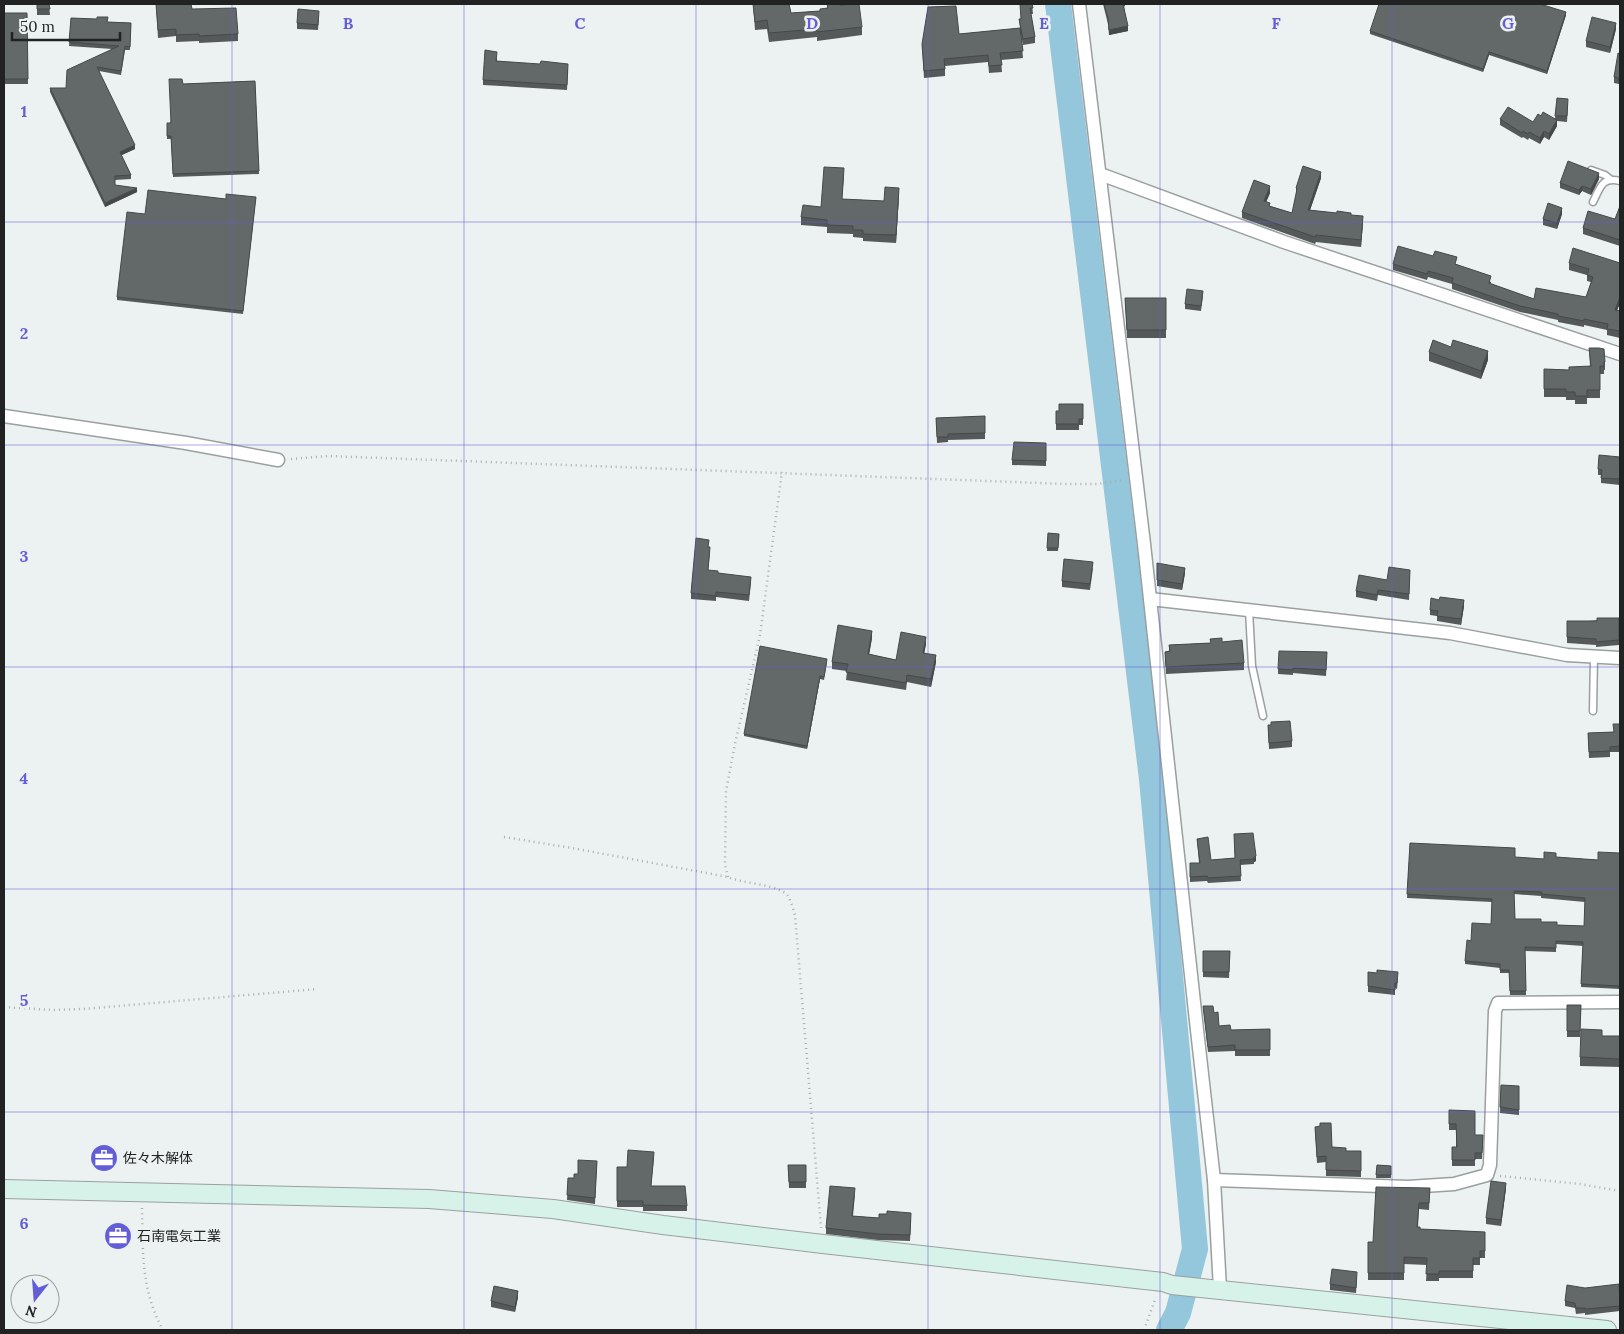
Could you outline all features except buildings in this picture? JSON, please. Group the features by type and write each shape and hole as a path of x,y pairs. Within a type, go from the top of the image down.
{"street":[{"path":"1079,4 1150,599 1214,1180 1214,1289"},
{"path":"1100,174 1284,242 1620,354"},
{"path":"4,416 186,443 278,460"},
{"path":"1150,599 1450,633 1566,655 1620,658"},
{"path":"1214,1180 1408,1187 1454,1184 1486,1175 1490,1165 1495,1011 1498,1003 1620,1002"},
{"path":"4,1190 142,1192 351,1199 429,1199 525,1206 663,1225 1214,1289 1607,1330"}],"lane":[{"path":"1587,169 1610,179 1620,181"},
{"path":"1592,202 1604,182 1610,179"},
{"path":"1249,610 1252,666 1262,716"},
{"path":"1593,711 1594,657"}],"path":[{"path":"278,460 328,456 1066,484 1097,484 1136,478"},
{"path":"728,878 725,865 726,791 760,635 782,472"},
{"path":"504,837 572,848 781,889 789,897 795,915 823,1244"},
{"path":"4,1007 52,1010 83,1009 318,989"},
{"path":"1486,1175 1580,1184 1620,1191"},
{"path":"142,1192 143,1254 146,1284 153,1312 163,1330"},
{"path":"1144,1330 1168,1283"}],"waterway":[{"path":"1058,4 1152,779 1195,1249 1178,1313 1169,1330"}],"place":[{"name":"佐々木解体","path":"104,1158"},
{"name":"石南電気工業","path":"118,1236"}]}
